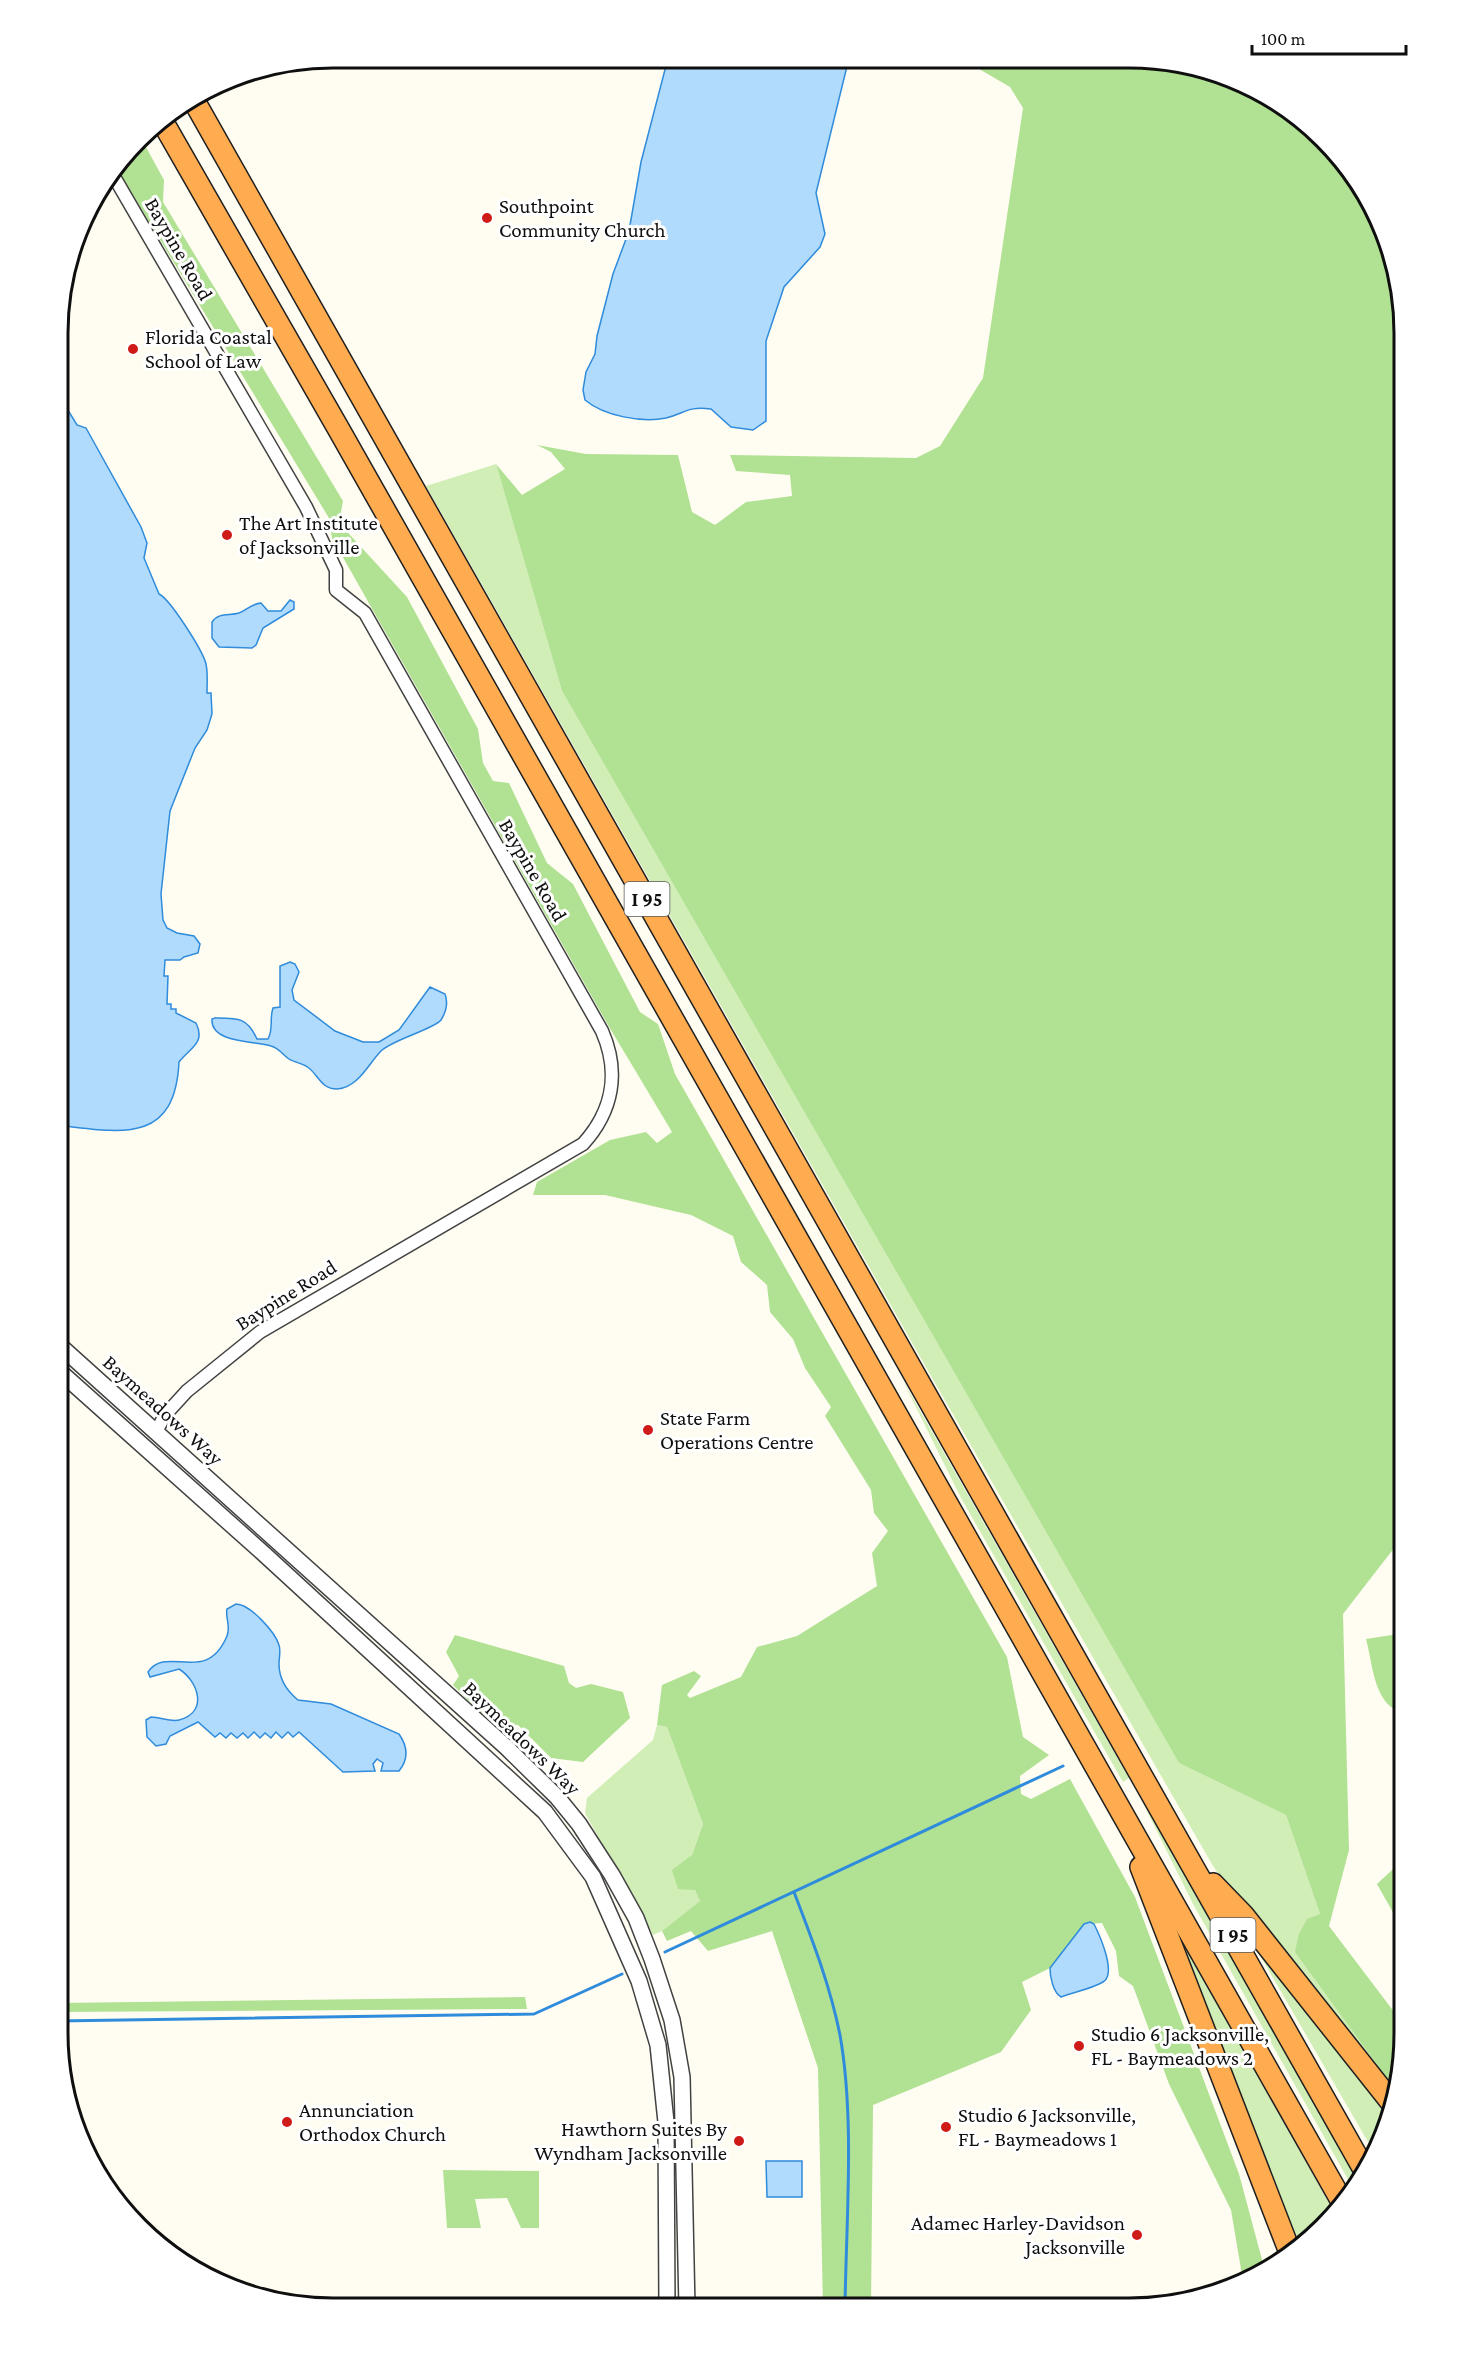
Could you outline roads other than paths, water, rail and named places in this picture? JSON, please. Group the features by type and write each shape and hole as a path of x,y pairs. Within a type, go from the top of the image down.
{"highway":[{"name":"I 95","path":"196,105 1361,2163"},
{"name":"I 95","path":"165,127 356,459 1339,2196"},
{"path":"1114,1799 1288,2246"},
{"path":"1193,1864 1244,1915 1386,2096"},
{"path":"1282,2251 1283,2232"}],"street":[{"name":"Baypine Road","path":"116,180 306,507 320,542 336,570 336,590 365,613 602,1031 612,1057 613,1073 604,1113 591,1135 573,1152 260,1332 187,1391 165,1415 156,1432"},
{"name":"Baymeadows Way","path":"68,1353 506,1747 557,1797 607,1867 636,1918 672,2020 682,2077 687,2298"},
{"name":"Baymeadows Way","path":"68,1379 545,1812 593,1877 613,1917 639,1981 658,2045 666,2122 667,2298"},
{"path":"663,2077 682,2077"}],"water":[{"path":"665,68 847,68 816,193 825,234 820,247 784,287 766,341 766,421 753,430 731,427 711,409 691,409 666,418 646,420 613,414 585,400 583,390 586,372 595,354 597,336 613,274 629,231 641,162"},
{"path":"68,410 77,425 86,428 141,527 147,543 144,558 159,594 186,626 204,657 207,693 211,693 212,714 207,730 195,748 170,811 161,894 163,920 167,928 177,933 194,936 200,944 198,953 180,960 165,960 164,976 168,976 167,1004 171,1004 171,1009 176,1009 176,1013 196,1023 199,1036 195,1045 179,1062 175,1089 167,1108 156,1120 141,1127 103,1130 68,1126"},
{"path":"290,600 294,602 294,609 263,628 256,645 252,648 219,647 212,638 212,622 218,617 239,613 261,603 268,611 281,611"},
{"path":"290,962 295,964 299,972 292,990 294,1000 335,1031 363,1042 379,1042 399,1030 430,987 445,994 445,1010 441,1020 437,1023 386,1047 351,1084 337,1089 328,1087 308,1067 289,1059 274,1047 234,1040 218,1033 213,1027 212,1019 215,1018 241,1020 249,1026 257,1039 268,1039 273,1008 280,1007 280,966"},
{"path":"236,1604 242,1605 255,1614 273,1633 280,1647 279,1669 282,1680 290,1693 298,1700 331,1704 399,1734 404,1744 406,1757 399,1771 381,1771 383,1763 377,1759 373,1764 375,1771 343,1772 299,1732 293,1737 288,1732 282,1738 276,1732 271,1738 265,1733 260,1738 254,1732 248,1738 243,1733 237,1738 231,1733 226,1738 220,1733 215,1737 198,1722 170,1736 166,1744 156,1746 147,1737 146,1720 151,1717 179,1720 188,1716 197,1704 195,1688 186,1674 179,1669 150,1677 148,1672 156,1664 165,1662 198,1662 208,1659 218,1651 227,1636 227,1609"},
{"path":"1090,1922 1094,1924 1106,1955 1107,1978 1093,1987 1061,1997 1054,1988 1050,1968 1084,1924"},
{"path":"766,2161 802,2161 802,2197 767,2197"}],"waterway":[{"path":"665,1952 1063,1766"},
{"path":"794,1892 826,1980 840,2035 845,2067 848,2136 845,2298"},
{"path":"68,2021 534,2014 622,1974"}],"place":[{"name":"Southpoint Community Church","path":"487,218"},
{"name":"Florida Coastal School of Law","path":"133,349"},
{"name":"The Art Institute of Jacksonville","path":"227,535"},
{"name":"State Farm Operations Centre","path":"648,1430"},
{"name":"Studio 6 Jacksonville, FL - Baymeadows 2","path":"1079,2046"},
{"name":"Annunciation Orthodox Church","path":"287,2122"},
{"name":"Studio 6 Jacksonville, FL - Baymeadows 1","path":"946,2127"},
{"name":"Hawthorn Suites By Wyndham Jacksonville","path":"739,2141"},
{"name":"Adamec Harley-Davidson Jacksonville","path":"1137,2235"}]}
